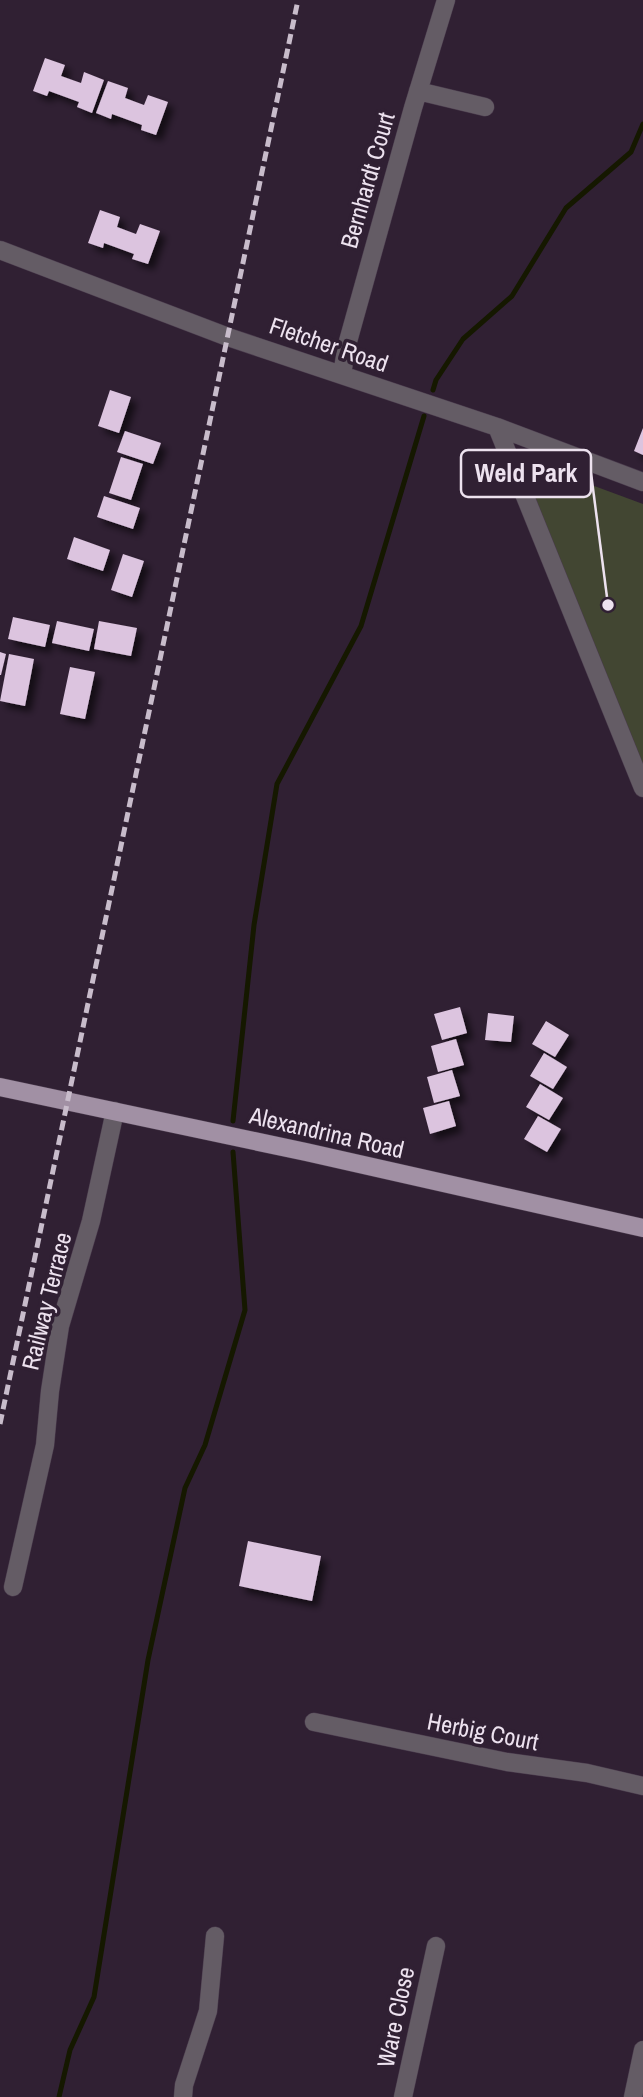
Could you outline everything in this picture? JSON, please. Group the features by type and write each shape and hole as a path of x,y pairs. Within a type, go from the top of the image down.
{"main road":[{"name":"Alexandrina Road","path":"0,1087 643,1228"}],"street":[{"name":"Bernhardt Court","path":"342,374 346,345 446,0"},
{"path":"418,91 485,107"},
{"name":"Fletcher Road","path":"0,250 228,337 497,427 643,482"},
{"path":"497,427 643,788"},
{"name":"Railway Terrace","path":"13,1587 45,1445 60,1326 91,1221 115,1111"},
{"name":"Herbig Court","path":"314,1722 508,1762 587,1773 643,1786"},
{"path":"183,2097 184,2085 208,2011 215,1936"},
{"name":"Ware Close","path":"403,2097 436,1946"},
{"path":"633,2097 643,2050"}],"green space":[{"path":"524,460 643,504 643,780 530,501"}],"building":[{"path":"45,58 65,65 61,76 81,83 84,72 104,80 92,113 77,107 79,102 49,91 47,96 33,91"},
{"path":"108,81 128,88 125,98 144,105 148,95 168,102 156,135 141,130 142,125 112,114 111,119 96,113"},
{"path":"100,210 120,217 117,227 136,234 140,224 160,231 148,264 132,259 134,254 104,243 103,248 88,243"},
{"path":"110,390 131,397 119,433 98,426"},
{"path":"643,428 643,455 634,451"},
{"path":"125,431 161,443 153,464 117,452"},
{"path":"121,457 143,464 131,500 109,493"},
{"path":"104,496 140,508 133,529 97,517"},
{"path":"74,537 110,550 103,571 67,559"},
{"path":"123,554 144,561 132,597 111,590"},
{"path":"13,617 50,625 45,647 8,639"},
{"path":"57,621 94,629 89,651 52,643"},
{"path":"99,621 137,628 131,656 94,649"},
{"path":"0,652 6,654 1,675 0,675"},
{"path":"9,654 34,659 25,706 0,701"},
{"path":"70,667 95,672 85,719 60,714"},
{"path":"460,1007 467,1033 442,1040 434,1014"},
{"path":"488,1013 514,1016 511,1042 485,1040"},
{"path":"546,1021 569,1035 555,1057 532,1044"},
{"path":"456,1039 464,1065 438,1072 431,1046"},
{"path":"544,1053 567,1067 553,1089 530,1076"},
{"path":"452,1070 460,1096 434,1103 427,1077"},
{"path":"540,1084 563,1098 549,1120 526,1107"},
{"path":"449,1101 456,1126 430,1134 423,1108"},
{"path":"538,1116 561,1129 547,1152 524,1139"},
{"path":"248,1541 321,1556 312,1601 239,1586"}],"waterway":[{"path":"433,390 436,380 463,339 512,296 566,208 631,152 643,124"},
{"path":"233,1121 254,925 277,784 361,626 424,416"},
{"path":"59,2097 70,2050 94,1997 148,1660 185,1488 205,1445 245,1310 233,1152"}],"railway":[{"path":"0,1424 298,0"}],"place":[{"name":"Weld Park","path":"608,605"}]}
